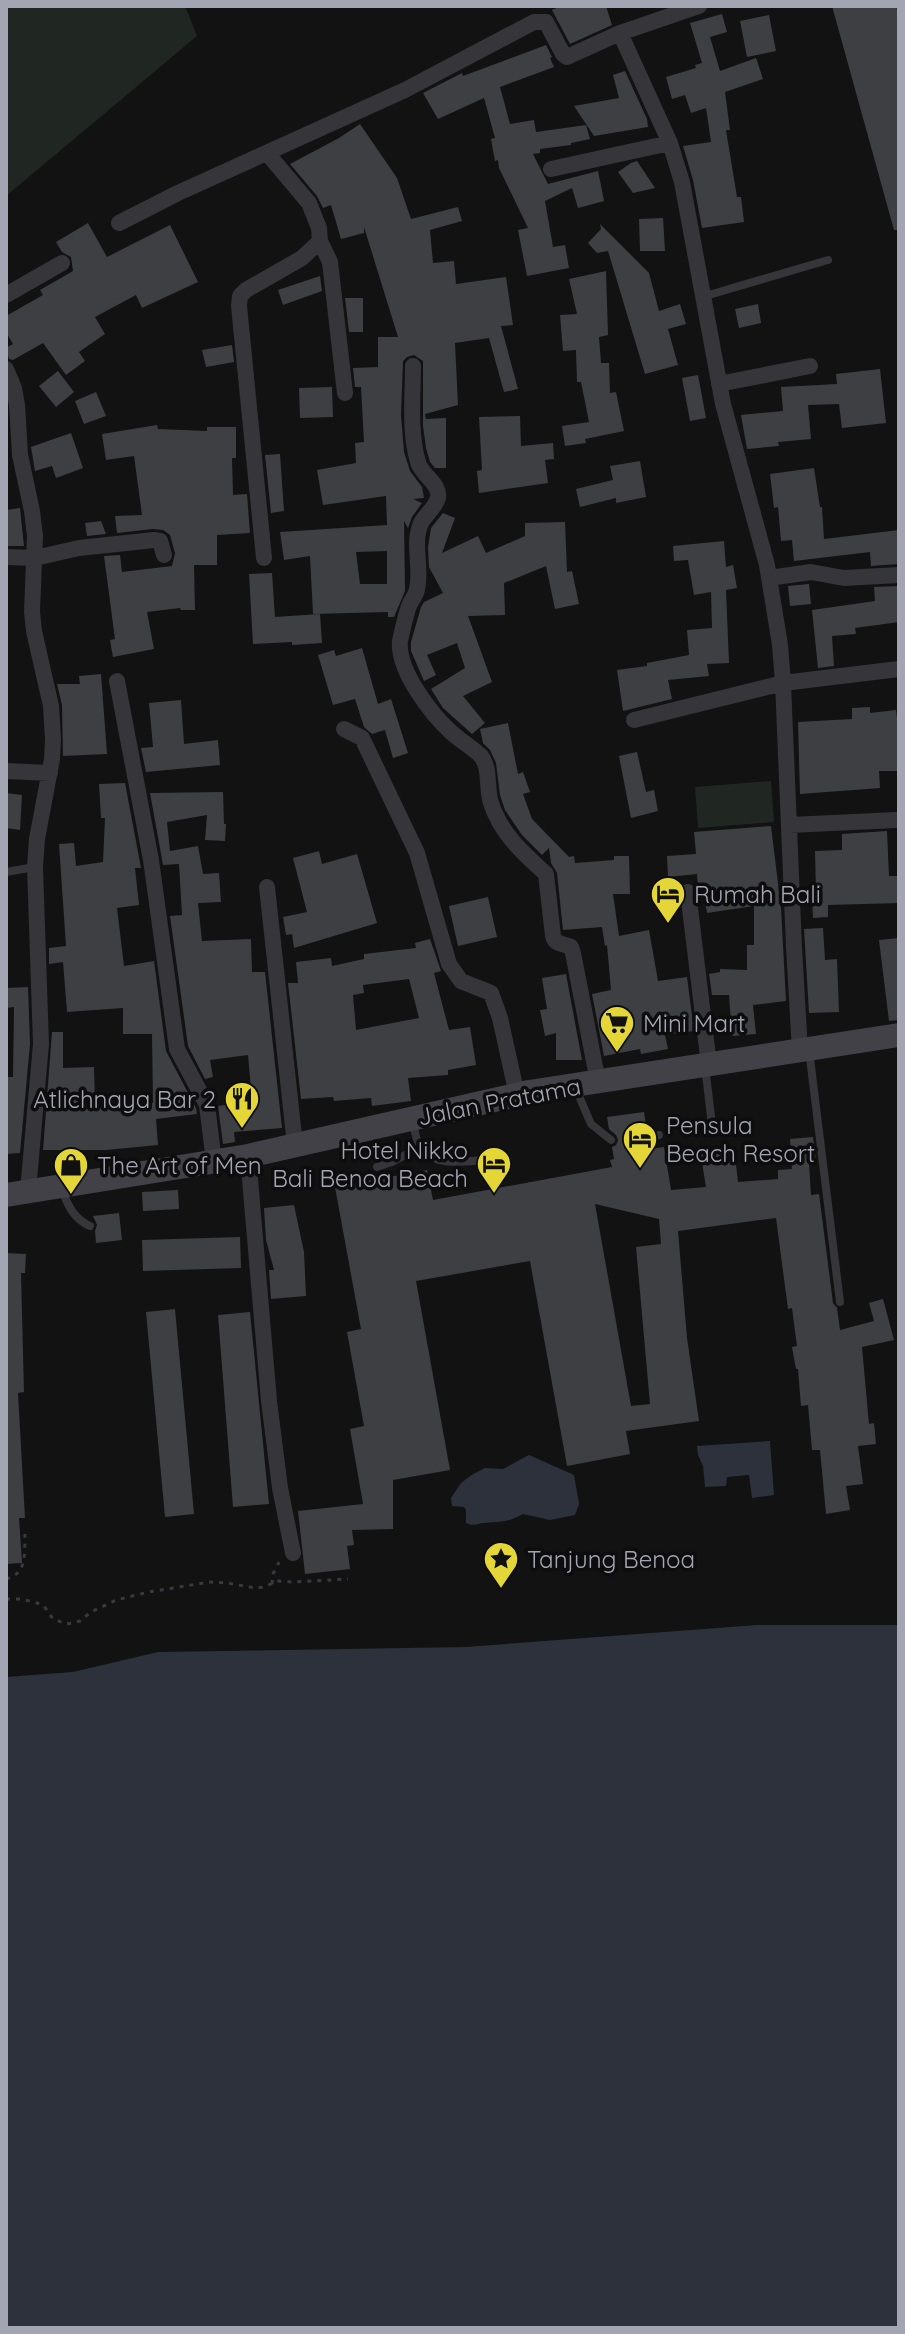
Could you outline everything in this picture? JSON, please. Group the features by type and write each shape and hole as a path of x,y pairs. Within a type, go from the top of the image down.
{"street":[{"path":"119,223 405,90 534,22 546,22 567,57 620,33 699,6"},
{"path":"620,33 670,143 682,182 719,384 769,578 783,683 794,947 805,1050"},
{"path":"551,169 670,143"},
{"path":"267,153 309,203 319,228 320,241 330,262 345,393"},
{"path":"264,558 240,296 302,258 320,241"},
{"path":"6,295 62,263"},
{"path":"413,366 414,445 419,468 432,482 438,499 421,522 418,587 409,605 402,632 401,658 406,673 434,712 450,731 481,757 487,774 490,802 504,833 546,874 554,940 571,947 573,953 586,1083"},
{"path":"719,384 810,366"},
{"path":"6,369 14,388 20,455 32,511 35,558 32,612 36,645 51,706 53,739 35,867 41,1044 17,1193"},
{"path":"6,557 35,558 79,548 154,540 160,541 164,555"},
{"path":"769,578 811,572 844,578 899,575"},
{"path":"634,720 783,683 899,669"},
{"path":"117,681 151,860 177,1049 207,1105 214,1162"},
{"path":"344,729 362,738 417,853 449,964 461,981 491,993 500,1018 517,1095"},
{"path":"6,771 50,773"},
{"path":"790,825 896,820"},
{"path":"267,887 295,1145"},
{"path":"688,892 707,1065"},
{"name":"Jalan Pratama","path":"17,1193 248,1156 517,1095 899,1035"},
{"path":"248,1156 269,1401 280,1488 293,1553"}],"lane":[{"path":"702,297 828,260"},
{"path":"6,872 35,867"},
{"path":"805,1050 840,1302"},
{"path":"707,1065 713,1133"},
{"path":"586,1083 591,1124 611,1140"},
{"path":"411,1119 420,1147 428,1154 451,1164 483,1160"},
{"path":"648,1137 659,1135"},
{"path":"377,1167 420,1147"},
{"path":"61,1186 74,1214 90,1226"}],"path":[{"path":"6,1579 18,1574 24,1567 25,1534"},
{"path":"6,1599 35,1602 44,1606 53,1619 67,1624 80,1621 116,1600 210,1582 255,1588 285,1580 348,1579"}],"shaded area":[{"path":"6,6 185,6 197,36 6,196"},
{"path":"771,781 774,822 698,828 695,787"},
{"path":"770,1441 774,1495 752,1498 749,1475 727,1477 726,1486 705,1487 697,1446"},
{"path":"529,1455 574,1475 579,1504 575,1515 550,1520 523,1514 504,1521 474,1525 466,1523 466,1510 452,1506 451,1498 461,1483 485,1468 503,1469"},
{"path":"757,1625 899,1625 899,2328 6,2328 6,1677 73,1672 158,1652 466,1647"}],"building":[{"path":"561,6 606,6 612,25 570,44 552,10"},
{"path":"832,6 896,6 899,17 899,230 894,230"},
{"path":"722,14 727,32 710,37 720,71 756,58 763,79 725,92 730,130 726,130 744,222 702,228 683,146 711,142 706,108 691,113 685,95 672,99 666,77 696,68 695,65 702,63 690,23"},
{"path":"769,15 776,51 747,57 740,21"},
{"path":"546,45 554,67 500,87 510,124 534,120 536,132 586,125 590,139 540,149 540,153 533,154 548,184 598,171 604,201 578,208 572,188 545,201 553,247 565,245 569,268 527,276 518,230 528,228 498,160 495,161 491,139 495,138 484,98 438,119 423,93 462,73 463,76"},
{"path":"625,71 648,127 594,136 574,106 619,98 613,75"},
{"path":"360,124 397,178 411,219 458,207 462,221 430,230 433,263 454,261 456,284 506,277 513,325 501,326 518,389 504,392 489,338 455,343 458,405 425,414 426,419 446,418 446,468 435,468 426,448 423,361 414,355 403,361 401,415 404,452 410,471 422,487 424,498 413,499 422,503 408,528 404,521 405,591 394,617 388,617 388,612 313,614 310,556 284,560 280,532 387,525 386,496 323,505 317,470 356,463 355,443 364,442 361,387 355,387 353,368 378,367 378,337 398,337 364,227 364,233 341,239 331,205 323,208 317,196 290,164","holes":["387,551 387,584 360,584 356,552"]},
{"path":"637,161 655,188 633,193 618,172"},
{"path":"663,218 665,251 640,251 639,219"},
{"path":"88,223 107,257 170,225 198,282 142,308 136,295 95,317 105,334 79,352 85,361 66,375 43,343 13,360 9,359 6,348 13,344 6,332 6,316 43,295 40,290 73,271 71,257 62,252 56,242"},
{"path":"600,224 649,273 659,311 680,304 686,324 668,329 678,365 645,374 608,251 597,253 588,243 601,229"},
{"path":"606,271 608,335 599,337 601,363 609,363 610,393 616,392 624,431 565,446 562,426 589,422 581,382 577,382 576,350 563,351 560,315 577,314 569,279"},
{"path":"320,276 322,291 283,305 278,290"},
{"path":"345,298 363,298 363,332 349,332"},
{"path":"758,304 761,323 739,328 735,309"},
{"path":"232,345 234,362 206,367 202,350"},
{"path":"880,369 886,423 842,428 839,404 808,405 811,439 747,449 741,415 783,411 781,387 837,384 836,374"},
{"path":"58,371 74,392 56,407 39,386"},
{"path":"698,375 706,418 690,421 682,378"},
{"path":"332,387 333,417 300,418 299,388"},
{"path":"96,392 106,416 84,424 75,401"},
{"path":"520,416 521,446 553,443 554,459 545,460 548,483 479,493 477,471 482,470 479,417"},
{"path":"157,425 158,429 207,431 207,427 236,427 236,458 232,458 233,495 247,494 250,533 217,535 217,565 194,565 195,610 180,608 147,612 154,649 113,657 110,640 115,639 104,556 120,555 122,572 172,566 175,553 170,535 163,530 117,533 115,516 142,515 134,456 106,460 102,434"},
{"path":"71,433 83,468 56,478 52,466 35,471 31,447"},
{"path":"280,454 284,511 271,513 265,455"},
{"path":"640,461 646,497 616,503 616,498 580,507 576,489 613,480 610,466"},
{"path":"814,468 822,507 824,539 899,530 899,564 871,566 870,552 794,561 792,540 781,541 778,507 774,508 770,474"},
{"path":"20,508 24,546 6,546 6,510"},
{"path":"443,513 455,518 442,553 478,536 486,553 525,536 525,523 565,522 567,572 572,571 579,604 555,609 546,566 504,583 505,615 468,616 492,682 463,696 485,723 472,734 443,708 431,689 465,668 457,643 427,655 436,675 424,681 411,651 421,607 424,602 443,593 429,567 428,547 431,528"},
{"path":"101,521 106,534 87,536 85,523"},
{"path":"724,541 726,567 733,565 737,588 726,590 729,663 707,664 709,676 668,680 672,699 623,711 617,670 689,655 687,630 712,628 711,592 694,595 688,560 674,561 673,546"},
{"path":"272,573 275,617 320,614 322,643 253,644 249,574"},
{"path":"809,584 811,604 790,606 788,586"},
{"path":"899,586 899,622 855,628 856,634 832,636 834,666 818,668 812,610 875,601 874,587"},
{"path":"362,648 378,704 391,699 408,753 393,758 385,730 372,734 364,727 355,699 333,705 318,655 334,650 336,656"},
{"path":"101,674 107,754 63,756 62,705 57,684 80,684 79,676"},
{"path":"181,700 184,744 218,740 220,765 146,772 141,748 153,747 149,703"},
{"path":"870,707 870,713 896,710 899,771 879,771 880,788 800,794 798,722 852,719 852,708"},
{"path":"508,723 518,774 523,772 530,792 523,794 532,819 569,857 574,856 575,863 629,856 630,894 613,894 619,936 649,930 658,981 687,977 694,1031 665,1035 668,1049 641,1054 640,1049 604,1056 592,994 611,990 607,945 602,927 563,930 557,873 551,863 549,848 542,855 522,835 505,810 496,763 483,743 480,729"},
{"path":"637,752 646,792 654,790 658,811 631,818 619,756"},
{"path":"125,783 141,868 135,868 139,905 117,908 124,966 154,961 166,1051 197,1114 156,1119 158,1145 106,1150 43,1150 52,1032 63,1032 63,1068 94,1067 95,1108 153,1103 152,1034 123,1034 123,1008 67,1012 63,962 49,964 49,948 66,946 59,844 74,843 76,866 103,862 105,818 101,818 99,784"},
{"path":"223,792 225,841 205,840 207,815 167,822 170,851 198,846 203,874 219,873 221,902 198,903 202,941 251,939 252,972 265,972 282,1128 234,1132 235,1142 223,1144 218,1106 252,1101 248,1055 210,1060 213,1077 205,1079 188,1046 170,916 182,915 179,864 163,865 150,793"},
{"path":"6,793 22,795 20,830 6,828"},
{"path":"771,826 781,908 786,1001 753,1005 756,1034 732,1036 729,995 712,995 709,974 720,972 720,969 747,970 747,945 754,945 754,906 707,913 703,890 698,889 697,874 668,877 667,856 696,854 694,832"},
{"path":"887,831 889,876 899,876 899,903 828,905 828,917 813,918 815,851 842,850 842,834"},
{"path":"319,851 322,864 357,854 377,923 294,948 292,934 286,935 283,917 307,912 293,858"},
{"path":"488,897 497,937 458,946 449,906"},
{"path":"823,928 825,960 837,959 839,1012 809,1013 804,929"},
{"path":"899,938 899,1020 889,1021 879,940"},
{"path":"430,939 441,971 434,973 449,1030 470,1027 476,1065 448,1070 448,1075 408,1078 411,1101 372,1106 371,1098 334,1101 333,1097 301,1099 288,983 298,983 296,962 331,958 332,966 364,959 364,954 416,948 415,943","holes":["409,979 419,1018 356,1030 353,995 364,993 363,985"]},
{"path":"566,974 582,1060 556,1060 556,1033 545,1036 540,1010 547,1009 542,978"},
{"path":"28,987 30,1044 20,1153 6,1154 6,1077 13,1077 14,1007 6,1008 6,988"},
{"path":"644,1112 647,1130 641,1139 649,1144 650,1149 664,1147 671,1190 706,1187 700,1150 734,1147 738,1182 778,1179 778,1170 792,1169 790,1139 813,1137 816,1162 809,1163 811,1195 819,1194 833,1303 837,1308 840,1330 874,1321 869,1303 883,1299 894,1340 862,1347 869,1424 874,1423 876,1444 858,1446 863,1484 846,1486 850,1510 826,1514 820,1450 812,1450 808,1405 801,1406 798,1369 792,1347 797,1346 792,1308 788,1309 776,1218 678,1231 687,1338 699,1421 626,1431 630,1454 567,1466 530,1261 416,1281 450,1470 393,1480 393,1529 352,1530 354,1545 347,1546 350,1569 305,1574 298,1511 363,1504 350,1429 364,1426 347,1332 361,1329 335,1187 427,1170 433,1200 612,1167 612,1147 618,1140 609,1129 607,1117","holes":["595,1204 659,1219 661,1244 636,1247 650,1404 631,1406"]},
{"path":"178,1190 179,1209 143,1211 142,1192"},
{"path":"294,1205 304,1252 306,1296 271,1299 269,1270 274,1270 266,1240 264,1208"},
{"path":"119,1213 122,1240 96,1243 97,1225 93,1216"},
{"path":"240,1237 241,1268 143,1271 142,1240"},
{"path":"6,1253 26,1254 25,1273 21,1273 24,1392 18,1393 25,1518 19,1518 22,1563 6,1564"},
{"path":"175,1309 194,1514 165,1517 146,1312"},
{"path":"250,1312 269,1504 233,1507 218,1315"}],"place":[{"name":"Rumah Bali","path":"668,925"},
{"name":"Mini Mart","path":"617,1054"},
{"name":"Atlichnaya Bar 2","path":"242,1130"},
{"name":"Pensula Beach Resort","path":"640,1170"},
{"name":"Hotel Nikko Bali Benoa Beach","path":"494,1195"},
{"name":"The Art of Men","path":"71,1196"},
{"name":"Tanjung Benoa","path":"501,1590"}]}
